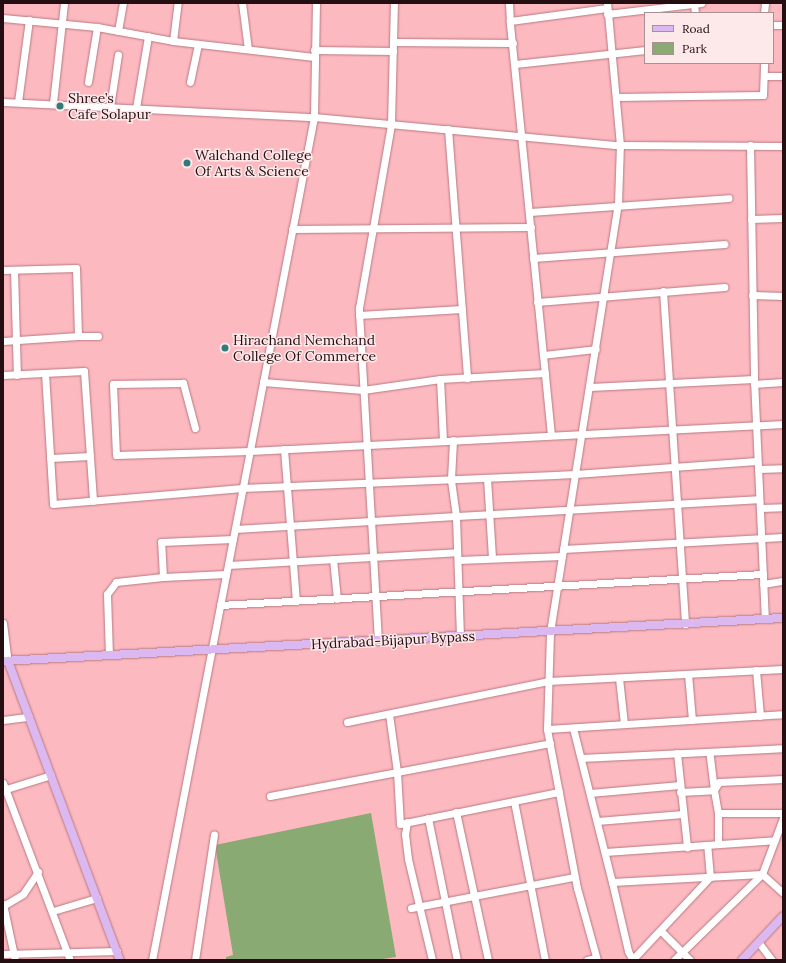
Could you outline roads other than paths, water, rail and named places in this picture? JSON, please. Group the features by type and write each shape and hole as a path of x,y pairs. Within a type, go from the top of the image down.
{"main road":[{"name":"Hydrabad-Bijapur Bypass","path":"5,661 783,618"},
{"path":"5,661 29,717 120,960"},
{"path":"742,960 783,916"}],"street":[{"path":"53,103 64,3"},
{"path":"118,31 123,3"},
{"path":"173,41 178,3"},
{"path":"242,3 248,49"},
{"path":"152,960 314,116 316,3"},
{"path":"378,641 359,315 371,229 391,124 394,3"},
{"path":"509,3 551,435"},
{"path":"510,21 607,8 698,3"},
{"path":"588,960 597,959 574,876 547,729 550,632 570,510 580,434 596,349 609,250 618,204 620,145 607,8"},
{"path":"3,18 97,27 173,41 248,49 314,54 392,51"},
{"path":"18,102 29,20"},
{"path":"88,82 97,27"},
{"path":"136,108 148,36"},
{"path":"393,42 512,43"},
{"path":"190,82 198,44"},
{"path":"515,64 644,50"},
{"path":"110,107 118,55"},
{"path":"616,97 763,95 764,64"},
{"path":"764,76 783,76"},
{"path":"3,102 53,103 314,116 620,145 783,146"},
{"path":"448,129 467,378"},
{"path":"750,145 754,381 765,619"},
{"path":"530,212 618,204 728,198"},
{"path":"751,219 783,218"},
{"path":"292,229 531,227"},
{"path":"533,258 609,250 724,244"},
{"path":"3,270 76,268 78,336"},
{"path":"14,270 17,374"},
{"path":"537,302 724,286"},
{"path":"662,291 685,624"},
{"path":"752,294 783,296"},
{"path":"359,315 462,309"},
{"path":"3,342 78,336 98,336"},
{"path":"543,355 596,349"},
{"path":"3,375 84,371 93,501"},
{"path":"45,373 53,504 242,488 575,474 758,460"},
{"path":"263,382 363,390 440,379 545,373"},
{"path":"440,379 443,440"},
{"path":"590,387 754,381 783,382"},
{"path":"195,428 183,383 113,384 116,455 250,451 443,440 783,424"},
{"path":"453,440 450,479 456,516 460,637"},
{"path":"284,449 296,601"},
{"path":"50,458 90,456"},
{"path":"758,469 783,468"},
{"path":"487,478 492,558"},
{"path":"234,529 489,515 677,502 759,499"},
{"path":"760,508 783,507"},
{"path":"458,560 680,543 783,537"},
{"path":"163,577 161,542 233,539"},
{"path":"228,565 457,552"},
{"path":"333,559 337,599"},
{"path":"108,656 108,594 116,582 163,577 226,574"},
{"path":"220,605 763,574"},
{"path":"763,584 783,581"},
{"path":"3,623 5,661"},
{"path":"347,722 548,681 783,669"},
{"path":"756,670 760,716"},
{"path":"688,674 692,720"},
{"path":"619,678 624,724"},
{"path":"389,714 397,772 400,824 559,792"},
{"path":"547,729 783,714"},
{"path":"3,720 29,717"},
{"path":"573,728 605,852 628,951 632,960 661,931 710,877 707,845"},
{"path":"270,796 550,743"},
{"path":"581,758 783,748"},
{"path":"709,752 718,813 718,844"},
{"path":"677,753 687,846"},
{"path":"50,775 4,788 38,872 69,956"},
{"path":"714,790 719,782 783,779"},
{"path":"590,793 680,788 714,790"},
{"path":"514,801 545,960"},
{"path":"456,812 488,960"},
{"path":"718,813 783,813"},
{"path":"597,821 683,814"},
{"path":"428,818 457,960"},
{"path":"674,960 762,874 783,818"},
{"path":"407,822 405,834 408,859 421,906 432,960"},
{"path":"195,960 214,834"},
{"path":"605,852 775,840"},
{"path":"14,957 3,905 23,894 38,872"},
{"path":"612,882 762,874 783,893"},
{"path":"411,908 574,876"},
{"path":"53,911 97,898"},
{"path":"661,931 690,960"},
{"path":"758,943 772,960"},
{"path":"3,954 14,957 69,956 117,951"}],"place":[{"name":"Shree’s Cafe Solapur","path":"60,106"},
{"name":"Walchand College Of Arts & Science","path":"187,163"},
{"name":"Hirachand Nemchand College Of Commerce","path":"225,348"}]}
